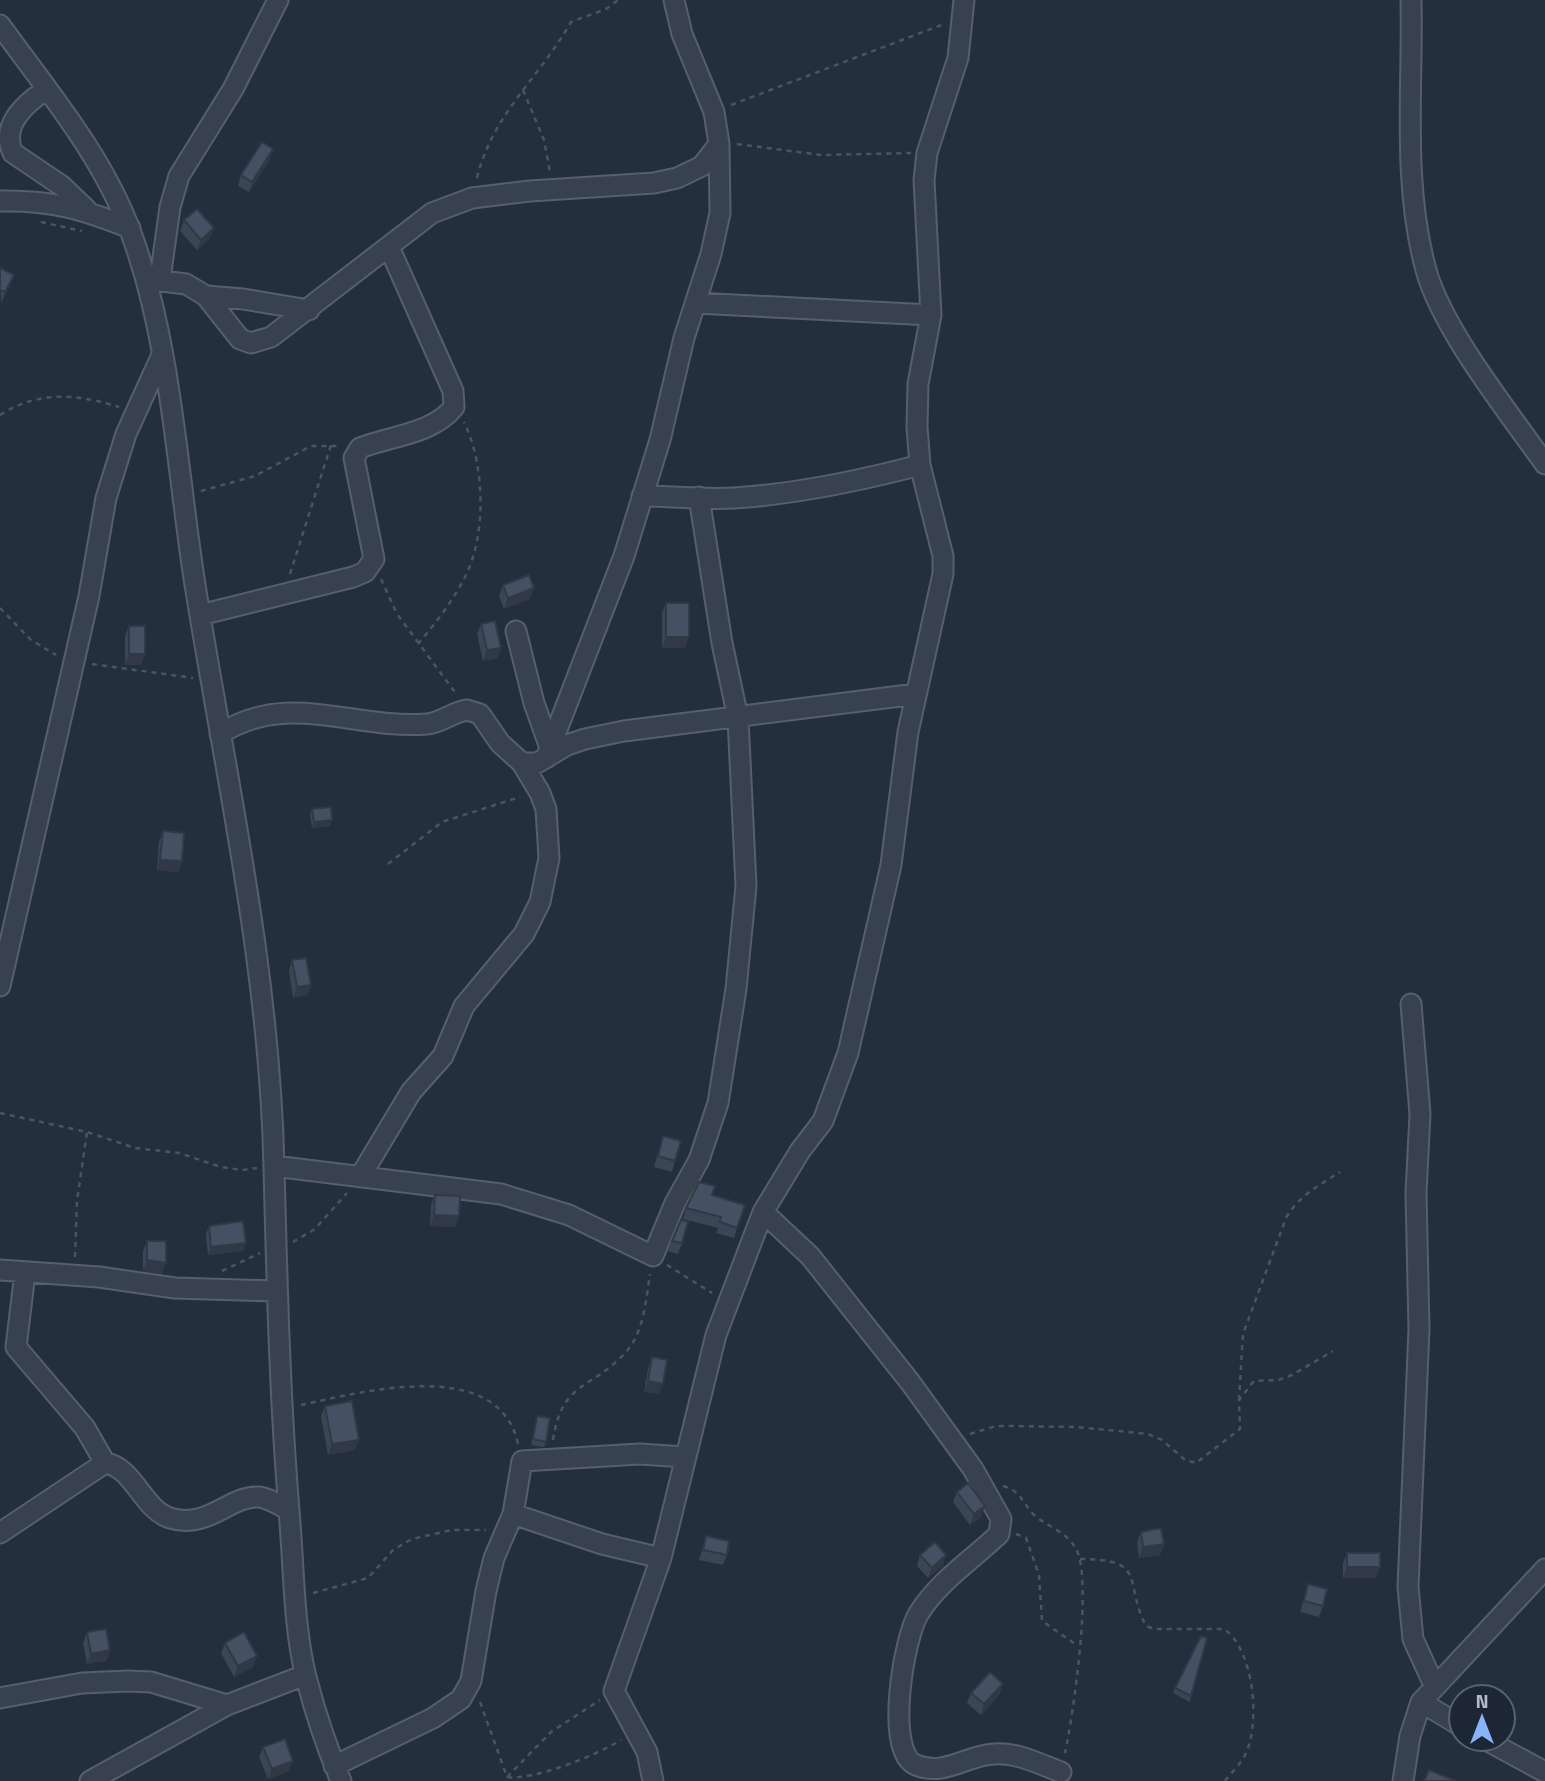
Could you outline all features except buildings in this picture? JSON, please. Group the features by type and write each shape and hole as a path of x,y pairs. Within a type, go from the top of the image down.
{"street":[{"path":"153,279 179,176 233,89 278,0"},
{"path":"548,753 624,556 720,213 719,144 714,112 682,34 674,0"},
{"path":"1411,0 1412,196 1426,272 1452,328 1545,464"},
{"path":"653,1781 647,1752 614,1691 660,1558 716,1335 763,1212 800,1151 823,1121 848,1053 891,865 916,694 943,574 943,556 935,516 920,465 917,427 918,384 932,315 924,180 927,153 951,85 963,8"},
{"path":"0,25 94,158 153,279 181,496 265,1001 274,1166 275,1291 281,1409 296,1597 305,1675 338,1774 461,1699 471,1681 486,1591 494,1558 509,1523 522,1461 550,1457 640,1454 685,1457"},
{"path":"46,89 20,112 11,126 9,144 13,153 62,186 86,209"},
{"path":"153,279 186,284 206,296 240,340 251,343 271,337 309,310 432,213 472,198 654,183 677,178 702,166 719,144"},
{"path":"0,201 56,204 86,209 130,228"},
{"path":"200,615 353,578 365,572 374,559 354,458 360,448 424,428 447,417 454,407 453,391 389,247"},
{"path":"206,296 309,310"},
{"path":"696,303 932,315"},
{"path":"0,986 74,663 116,462 162,356"},
{"path":"642,496 699,497 798,492 861,481 920,465"},
{"path":"274,1166 501,1194 538,1203 569,1215 653,1256 675,1203 699,1160 718,1103 746,886 738,718 722,643 699,497"},
{"path":"516,631 548,753"},
{"path":"522,763 537,763 548,753 585,739 916,694"},
{"path":"220,734 237,723 277,714 328,714 429,724 467,710 480,715 500,743 522,763 546,809 549,858 540,902 524,934 464,1006 443,1056 411,1092 360,1177"},
{"path":"1412,1004 1420,1114 1416,1193 1419,1329 1408,1587 1413,1639 1434,1685"},
{"path":"763,1212 810,1256 910,1382 983,1486 1001,1519 999,1534 951,1575 917,1615 907,1641 901,1681 900,1744 906,1758 913,1765 925,1768 947,1768 990,1754 1006,1754 1061,1772"},
{"path":"0,1270 74,1275 175,1288 275,1291"},
{"path":"25,1273 16,1347 85,1428 105,1463 121,1469 145,1499 168,1518 183,1520 202,1518 239,1501 260,1497 289,1510"},
{"path":"0,1533 105,1463"},
{"path":"509,1523 660,1558"},
{"path":"1403,1781 1410,1736 1421,1702 1434,1685 1486,1636 1545,1569"},
{"path":"90,1781 227,1705 305,1675"},
{"path":"0,1698 82,1684 128,1681 151,1682 227,1705"},
{"path":"1421,1702 1447,1718"},
{"path":"1510,1753 1545,1772"}],"path":[{"path":"472,198 488,140 523,90 552,55 571,22 606,9 618,0"},
{"path":"714,112 963,8"},
{"path":"523,90 549,158 551,190"},
{"path":"719,144 775,147 821,155 927,153"},
{"path":"0,415 38,397 60,396 79,397 136,412"},
{"path":"418,644 465,577 476,543 480,509 473,444 454,407"},
{"path":"284,594 331,445"},
{"path":"181,496 255,476 311,446 360,448"},
{"path":"374,559 397,614 453,686 459,701 457,712"},
{"path":"0,608 37,644 74,663 157,671 211,683"},
{"path":"388,864 442,822 492,804 540,793"},
{"path":"0,1113 87,1132 135,1148 179,1153 221,1167 242,1170 274,1166"},
{"path":"74,1275 77,1201 87,1132"},
{"path":"947,1436 963,1435 996,1426 1077,1427 1148,1434 1162,1440 1185,1460 1196,1463 1240,1429 1243,1334 1286,1218 1293,1205 1340,1172"},
{"path":"221,1272 275,1247 303,1238 360,1177"},
{"path":"550,1457 561,1405 572,1392 593,1379 628,1350 639,1331 653,1256 729,1302"},
{"path":"1239,1400 1254,1381 1270,1381 1292,1375 1333,1351"},
{"path":"281,1409 396,1386 431,1385 468,1392 505,1413 515,1430 522,1461"},
{"path":"983,1486 1006,1486 1016,1490 1034,1514 1070,1542 1080,1559 1079,1647 1070,1729 1061,1772"},
{"path":"296,1597 368,1578 393,1550 412,1539 452,1530 509,1523"},
{"path":"999,1534 1010,1533 1026,1538 1040,1575 1042,1621 1079,1647"},
{"path":"1080,1559 1105,1559 1117,1562 1128,1570 1146,1626 1154,1629 1224,1629 1234,1635 1244,1650 1252,1694 1248,1746 1245,1756 1225,1781"},
{"path":"471,1681 507,1777"},
{"path":"507,1777 551,1732 614,1691"},
{"path":"507,1777 517,1780 534,1778 602,1752 636,1732"}]}
